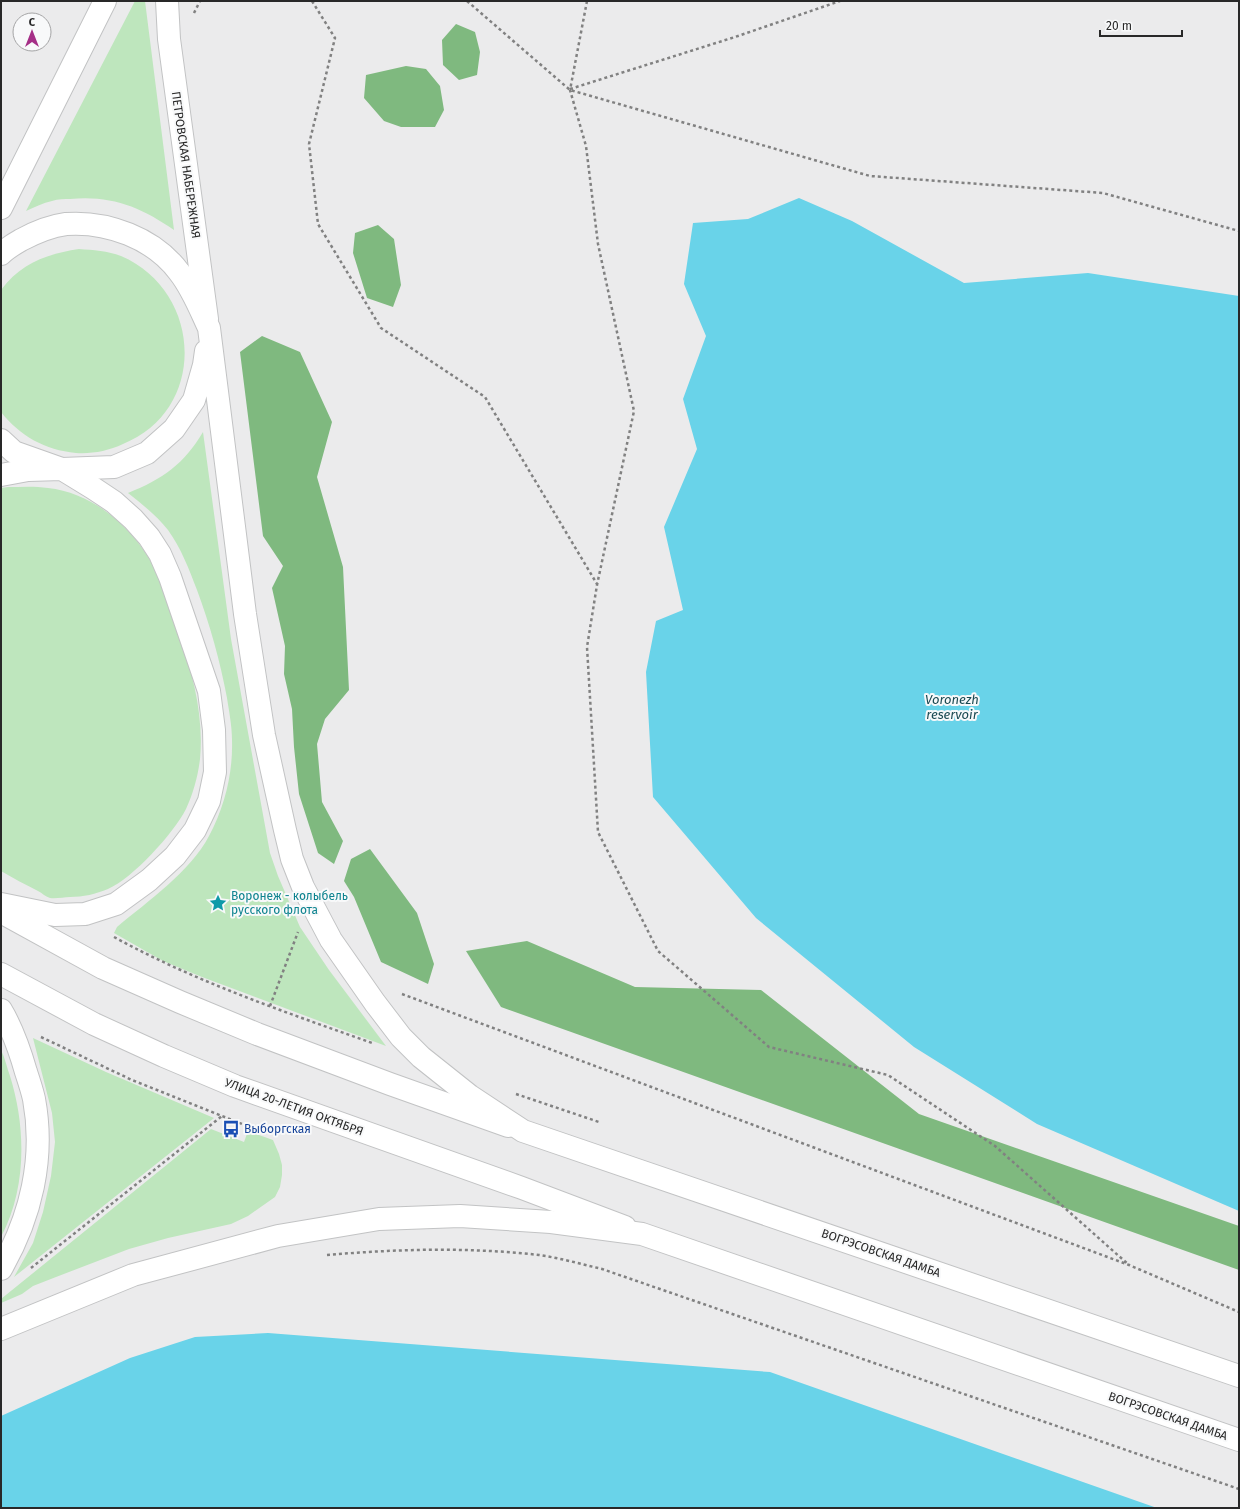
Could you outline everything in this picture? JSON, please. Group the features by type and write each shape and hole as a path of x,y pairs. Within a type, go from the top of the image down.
{"main road":[{"path":"1,208 105,1"},
{"name":"ПЕТРОВСКАЯ НАБЕРЕЖНАЯ","path":"167,1 169,39 209,328"},
{"path":"1,254 7,248 35,233 66,224 98,225 128,233 156,249 179,271 209,328 245,614 263,727 292,859 300,880 331,940 374,1003 401,1037 421,1057 470,1096 523,1131"},
{"path":"1,475 28,470 114,467 147,453 174,429 194,400 204,365 209,328"},
{"path":"1,440 14,452 62,469 114,502 133,519 149,537 160,554 181,606 209,691 214,730 215,772 209,801 195,830 170,861 149,880 116,904 85,914 55,915 1,904"},
{"path":"1,912 103,968 180,1002 257,1034 382,1081 523,1131"},
{"name":"УЛИЦА 20-ЛЕТИЯ ОКТЯБРЯ","path":"1,974 94,1024 235,1086 522,1188 642,1234"},
{"path":"1,1010 12,1029 34,1098 38,1132 37,1168 32,1194 10,1254 1,1269"},
{"name":"ВОГРЭСОВСКАЯ ДАМБА","path":"523,1131 1239,1376"},
{"path":"1,1329 133,1274 278,1236 379,1219 468,1216 551,1222 642,1234"},
{"name":"ВОГРЭСОВСКАЯ ДАМБА","path":"642,1234 1239,1440"}],"path":[{"path":"312,1 335,38 309,144 318,224 381,328 485,397 597,585"},
{"path":"467,1 570,90 870,176 1103,193 1239,231"},
{"path":"587,1 570,90 586,146 598,244 634,411 597,585 587,647 598,832 658,951 769,1047 888,1075 995,1146 1129,1264"},
{"path":"570,90 735,37 840,1"},
{"path":"270,1006 300,927"},
{"path":"114,937 150,957 189,974 270,1006 379,1046"},
{"path":"399,994 1129,1264 1239,1312"},
{"path":"39,1036 132,1080 267,1134"},
{"path":"509,1092 599,1122"},
{"path":"30,1269 222,1116"},
{"path":"326,1255 371,1251 472,1249 541,1255 602,1269 1239,1488"}],"green space":[{"path":"135,1 145,1 174,230 150,215 125,204 99,199 85,198 57,200 42,204 26,211"},
{"path":"456,24 475,32 480,52 477,75 459,80 443,65 442,40"},
{"path":"406,66 426,69 440,86 444,110 435,127 401,127 384,121 364,98 366,75"},
{"path":"378,225 394,239 401,285 393,307 367,298 353,253 355,233"},
{"path":"79,249 116,254 148,273 168,295 180,322 185,350 181,379 170,405 151,428 123,444 100,452 76,453 54,449 44,445 25,435 8,421 1,412 1,290 26,266 46,257"},
{"path":"262,336 300,352 332,422 317,477 343,567 349,690 325,719 317,744 322,802 343,841 334,864 318,853 299,794 292,709 284,674 285,646 272,588 283,566 263,536 240,352"},
{"path":"203,432 231,639 270,853 278,876 300,927 329,970 386,1046 163,961 114,933 117,927 168,885 191,862 201,849 215,825 227,789 231,765 232,729 218,657 202,603 181,551 173,537 154,515 128,493 152,482 172,469 188,453"},
{"path":"1,488 48,488 65,491 82,497 112,516 137,541 148,556 163,586 185,651 196,696 199,712 201,743 200,759 195,785 186,809 172,830 152,854 129,875 108,889 89,895 50,898 1,871"},
{"path":"370,849 417,913 434,964 428,984 381,962 354,897 344,881 351,859"},
{"path":"527,941 635,987 761,990 919,1114 1239,1226 1239,1270 501,1007 466,951"},
{"path":"33,1038 106,1072 214,1118 14,1277 33,1243 43,1212 51,1176 55,1142 52,1113"},
{"path":"1,1050 10,1076 19,1116 21,1157 16,1198 10,1218 1,1237"},
{"path":"211,1129 244,1142 248,1131 273,1140 282,1165 280,1187 275,1197 248,1216 231,1224 168,1238 129,1249 33,1286 22,1294 1,1303 1,1299"}],"water":[{"name":"Voronezh reservoir","path":"799,198 852,221 964,283 1088,273 1239,296 1239,1211 1037,1124 914,1047 756,918 653,797 646,672 656,621 683,610 664,527 697,449 683,399 706,336 684,284 693,223 748,219"},
{"path":"268,1333 770,1372 1157,1508 1,1508 1,1416 130,1358 195,1337"}],"place":[{"name":"Воронеж - колыбель русского флота","path":"218,903"},
{"name":"Выборгская","path":"231,1129"}]}
